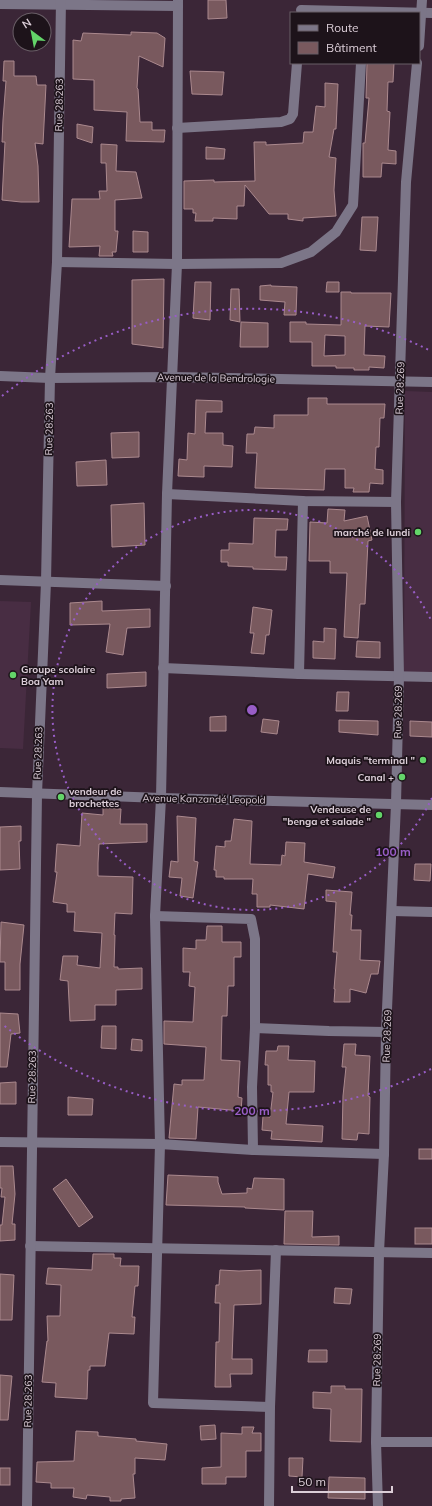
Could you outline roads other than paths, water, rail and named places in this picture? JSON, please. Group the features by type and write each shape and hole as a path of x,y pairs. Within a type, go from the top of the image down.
{"street":[{"path":"420,42 427,13 422,0"},
{"name":"Rue 28.263","path":"27,1506 37,794 46,582 50,378 57,262 61,3"},
{"path":"0,4 178,3 177,264 167,494 161,798 155,916 160,1144 153,1403 270,1407"},
{"path":"301,8 363,12"},
{"path":"177,128 281,122 290,119 293,114 297,64"},
{"path":"57,262 177,264 281,263 311,252 336,232 354,205 361,64"},
{"name":"Rue 28.269","path":"378,1506 376,1442 379,1252 384,1154 386,1032 396,804 398,676 396,502 406,182 417,64"},
{"name":"Avenue de la Bendrologie","path":"0,376 50,378 172,377 428,382"},
{"path":"428,382 432,390"},
{"path":"167,494 302,501 396,502"},
{"path":"298,674 302,501"},
{"path":"0,580 166,586"},
{"path":"163,668 298,674 432,677"},
{"name":"Avenue Kanzandé Leopold","path":"0,792 161,798 432,804"},
{"path":"392,911 432,912"},
{"path":"155,916 251,919 255,939 255,1028 252,1087 253,1150"},
{"path":"255,1028 386,1032"},
{"path":"0,1142 160,1144 253,1150 384,1154"},
{"path":"30,1246 432,1253"},
{"path":"269,1506 270,1407 276,1250"},
{"path":"376,1442 432,1442"}],"place":[{"name":"marché de lundi","path":"418,532"},
{"name":"Groupe scolaire Boa Yam","path":"13,675"},
{"name":"Maquis \"terminal \"","path":"423,760"},
{"name":"Canal +","path":"402,777"},
{"name":"vendeur de brochettes","path":"61,797"},
{"name":"Vendeuse de \"benga et salade \"","path":"379,815"}]}
